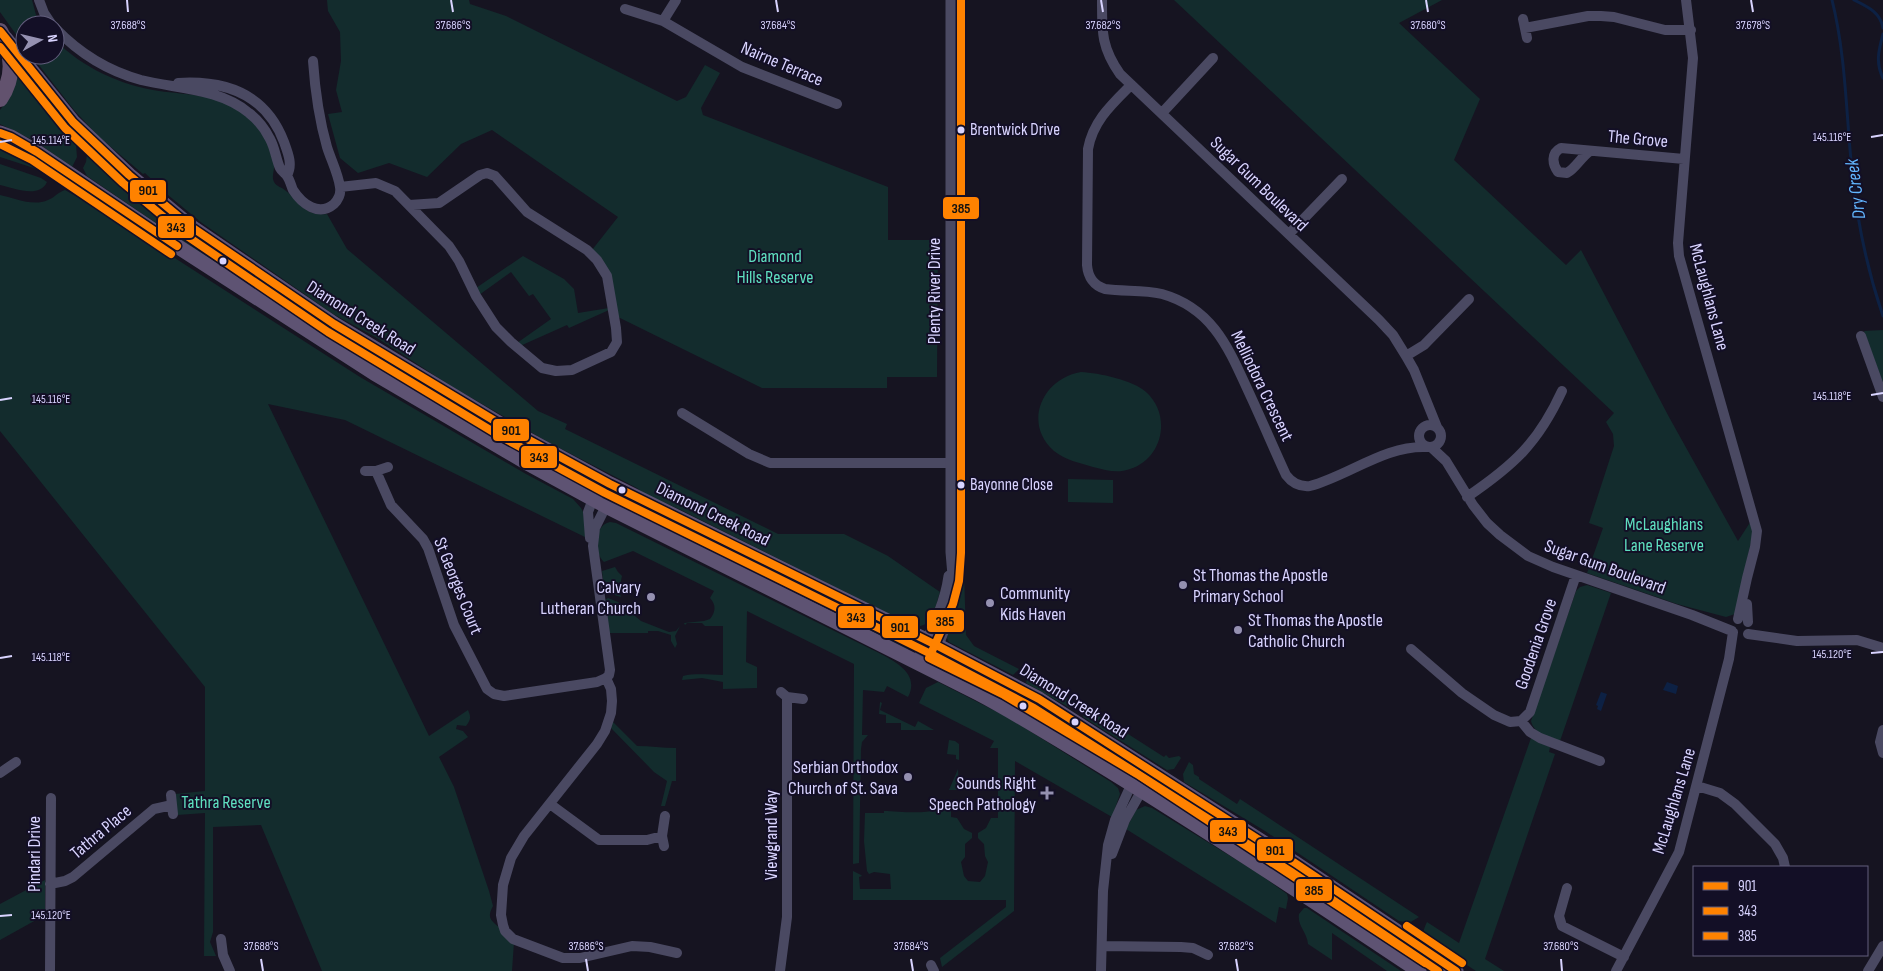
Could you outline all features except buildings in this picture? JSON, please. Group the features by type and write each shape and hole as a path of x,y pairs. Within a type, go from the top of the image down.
{"highway":[{"path":"0,31 8,49 11,69 6,88 0,99"}],"main road":[{"name":"Diamond Creek Road","path":"0,31 78,127 123,170 190,226 306,305 365,343 505,427 610,484 932,643 1039,699 1325,883 1456,971"},
{"path":"0,133 12,137 37,152 166,239 374,373 448,417 599,502 999,704 1137,787 1318,903 1419,971"},
{"path":"599,502 600,488 610,484"},
{"path":"1137,787 1137,775 1147,769"}],"street":[{"path":"39,0 45,15"},
{"path":"663,20 676,0"},
{"name":"Plenty River Drive","path":"922,666 932,643 949,580 951,552 951,0"},
{"name":"Sugar Gum Boulevard","path":"1102,0 1103,32 1107,52 1120,74 1379,320 1393,336 1406,356 1437,427"},
{"name":"McLaughlans Lane","path":"1616,971 1679,852 1729,659 1741,627 1757,540 1756,525 1679,256 1678,230 1693,58 1686,0"},
{"name":"Nairne Terrace","path":"625,9 663,20 742,67 837,104"},
{"path":"1525,28 1580,17 1601,16 1620,18 1665,30 1691,30"},
{"path":"65,37 81,52 104,66 129,76 217,95 236,104 258,120 265,130 271,141 279,167 287,175 296,194 306,204 316,209 324,209 339,198 340,187 320,117 313,61"},
{"path":"1162,113 1213,58"},
{"name":"Melliodora Crescent","path":"1131,85 1099,119 1090,137 1088,149 1088,265 1089,275 1092,280 1099,288 1104,290 1150,292 1171,297 1190,306 1206,319 1227,345 1286,475 1294,483 1306,487 1315,485 1395,450 1414,446 1429,447"},
{"name":"The Grove","path":"1590,151 1684,159"},
{"path":"340,187 365,183 381,184 395,191 449,246 459,261 476,296 496,326 536,364 552,371 566,371 599,358 614,349 617,338 616,328 608,282 602,265 586,250 527,212 495,176 487,173 480,175 440,203 409,205"},
{"path":"1289,234 1342,179"},
{"path":"1406,356 1424,345 1469,299"},
{"path":"1861,336 1883,397"},
{"name":"Sugar Gum Boulevard","path":"1418,382 1423,406 1422,428"},
{"path":"1467,497 1504,470 1529,446 1545,424 1562,391"},
{"path":"682,413 749,454 770,463 951,463"},
{"path":"1430,424 1437,427 1441,437 1438,444 1429,447 1424,445 1419,439 1422,428 1430,424"},
{"name":"Melliodora Crescent","path":"1395,450 1422,428"},
{"name":"Sugar Gum Boulevard","path":"1441,437 1454,473 1467,497 1487,523 1514,546 1540,562 1692,615 1797,640 1857,640 1883,648"},
{"name":"Sugar Gum Boulevard","path":"1429,447 1441,456 1454,473"},
{"path":"365,471 376,471 388,466"},
{"name":"St Georges Court","path":"376,471 391,505 419,534 428,548 454,625 487,689 494,694 504,696 597,682 606,678"},
{"path":"593,546 599,502"},
{"path":"599,502 588,512 588,521 610,670 606,678 612,689 611,714 605,731 524,836 511,858 503,885 501,915 505,931 513,939 563,958 580,958 632,946 650,947 677,953"},
{"name":"Goodenia Grove","path":"1521,721 1530,712 1576,575"},
{"path":"1411,649 1462,693 1494,714 1510,722 1521,721 1530,732 1540,738 1600,761"},
{"name":"Viewgrand Way","path":"780,971 787,917 784,695 804,699"},
{"path":"1883,730 1880,742 1883,753"},
{"path":"0,773 16,762"},
{"path":"1697,786 1720,794 1735,804 1775,844 1784,858 1785,866"},
{"path":"1102,971 1103,891 1106,870 1119,810 1137,787"},
{"name":"Pindari Drive","path":"50,798 50,971"},
{"path":"550,804 599,840 647,840 662,836"},
{"name":"Tathra Place","path":"50,884 73,877 154,809 172,805"},
{"path":"664,816 662,836 664,846"},
{"path":"1567,888 1560,916 1562,926 1624,957"},
{"path":"221,939 223,955 230,971"},
{"path":"1102,946 1193,948 1208,955"},
{"path":"1868,971 1883,946"}],"green space":[{"path":"0,0 32,0 36,15 15,15 15,33 0,12"},
{"name":"Diamond Hills Reserve","path":"327,0 469,0 470,4 506,16 677,101 686,97 705,65 720,73 701,108 703,115 888,187 888,240 938,240 937,377 887,377 887,388 762,388 618,317 592,250 618,217 492,130 461,144 427,177 389,163 358,173 340,158 328,114 342,112 336,90 341,61 340,32 328,11"},
{"name":"McLaughlans Lane Reserve","path":"1174,0 1442,0 1399,23 1480,99 1454,160 1566,265 1581,250 1669,417 1738,541 1751,521 1753,533 1735,614 1726,617 1677,604 1587,573 1603,528 1589,523 1614,446 1613,434 1606,422 1614,413"},
{"path":"65,49 90,67 116,80 159,91 211,98 230,105 257,127 270,148 274,163 273,177 275,184 308,211 327,214 347,249 538,411 567,424 565,429 778,534 844,534 888,556 940,592 932,617 924,625 911,625 681,510 645,494 637,488 548,442 451,386 377,338 333,314 202,223 145,173 143,174 99,137 74,110 39,65 65,65"},
{"path":"18,75 22,76 37,93 53,119 76,145 77,157 72,167 35,141 0,124 0,110 6,102"},
{"path":"0,143 18,151 39,165 37,169 0,157"},
{"path":"91,152 152,205 182,228 520,442 552,465 588,485 587,489 432,402 197,251 87,176 83,168 87,154"},
{"path":"0,164 41,178 47,182 38,190 32,191 0,185"},
{"name":"Tathra Reserve","path":"65,190 100,210 360,377 526,474 573,499 581,508 587,538 345,420 268,404 429,736 468,710 470,714 468,724 466,726 457,725 456,729 463,731 468,737 439,757 454,787 489,891 493,906 490,918 514,942 512,971 322,971 261,825 213,827 213,932 210,942 216,956 204,956 205,813 177,815 175,794 205,791 205,687 0,431 0,195 36,203 50,199"},
{"path":"523,256 564,279 574,289 578,313 609,308 609,310 569,328 567,325 520,346 517,343 551,319 533,294 529,296 511,272 479,295 476,288"},
{"path":"1883,330 1883,383 1864,331"},
{"path":"1081,372 1106,376 1133,384 1146,392 1154,402 1159,412 1160,435 1150,456 1141,464 1121,471 1093,467 1063,457 1054,451 1044,440 1039,428 1038,415 1041,403 1047,392 1056,383 1068,376"},
{"path":"1068,479 1113,480 1113,503 1068,502"},
{"path":"625,498 821,597 865,624 906,644 909,649 683,537 623,502"},
{"path":"610,522 616,523 879,653 899,665 909,675 911,689 908,697 887,686 884,692 863,690 862,735 868,735 862,742 861,749 859,863 853,864 854,664 747,611 746,662 757,667 757,688 723,689 723,682 702,678 682,680 683,676 688,675 723,675 723,626 705,626 702,623 687,623 685,625 684,623 710,619 714,606 710,598 714,591 633,551 604,562 598,552 597,539 601,528"},
{"path":"615,567 622,576 619,590 621,597 608,593 604,589 602,571"},
{"path":"959,573 964,573 966,635 974,646 1019,669 1013,675 949,642 947,638 958,588"},
{"path":"1587,585 1611,593 1560,741 1539,732 1531,721 1576,591 1580,587"},
{"path":"608,598 618,602 641,621 669,632 676,631 680,626 675,636 677,644 675,648 671,641 671,635 658,631 648,631 648,633 609,633 605,600"},
{"path":"948,660 1034,704 1030,710 1046,719 1044,722 1008,696 947,664"},
{"path":"1028,674 1164,757 1166,755 1169,758 1179,756 1181,758 1174,769 1167,770 1083,717 1085,712 1073,704 1070,708 1026,683"},
{"path":"938,682 1009,718 1111,782 1118,788 1120,794 1112,817 1015,761 1014,911 942,967 940,958 1006,907 1006,900 853,900 853,871 862,876 859,877 860,889 891,889 890,874 874,872 869,874 867,871 864,841 865,813 930,811 945,806 951,800 951,817 957,818 964,829 972,833 972,838 965,844 965,857 961,862 964,876 968,881 980,882 985,876 988,862 985,856 984,844 978,838 978,833 986,828 991,818 998,818 998,748 990,748 994,741 919,703 926,688"},
{"path":"880,702 882,703 880,710 915,727 918,721 934,730 901,730 901,723 886,723 886,715 879,714"},
{"path":"1038,707 1071,733 1126,769 1124,773 1048,724 1051,718 1036,709"},
{"path":"612,721 637,746 676,748 676,781 672,781 665,806 661,806 667,781 654,772 610,727"},
{"path":"1531,738 1550,747 1549,752 1555,754 1485,959 1504,971 1476,971 1426,938 1424,928 1427,922 1459,943"},
{"path":"949,740 959,744 959,760 956,759 956,755 947,754"},
{"path":"1189,762 1193,765 1194,774 1199,779 1237,804 1240,799 1419,917 1409,923 1399,921 1265,831 1184,782 1183,774"},
{"path":"958,769 959,790 949,790"},
{"path":"1160,784 1291,868 1442,971 1429,971 1229,838 1201,815 1158,788"},
{"path":"1145,806 1152,808 1258,873 1287,894 1286,909 1279,907 1276,923 1126,829 1136,810"},
{"path":"45,880 45,915 0,940 0,904"},
{"path":"1304,908 1307,908 1401,971 1387,971 1332,933 1332,960 1308,944 1299,918 1299,914"}],"water":[{"path":"1667,682 1678,686 1676,694 1663,690"},
{"path":"1601,692 1607,694 1601,711 1597,709 1598,706 1596,705"}],"waterway":[{"name":"Dry Creek","path":"1832,0 1843,64 1857,208 1867,263 1883,316"},
{"name":"Dry Creek","path":"1854,0 1876,14 1883,28"},
{"name":"Dry Creek","path":"1883,34 1878,61 1883,78"}],"transit line":[{"name":"385","path":"961,0 961,553 959,581 953,604 929,658 1004,695 1137,774 1425,963"},
{"name":"901","path":"0,31 73,122 129,175 190,226 334,324 505,427 610,484 938,646 1039,699 1295,863 1456,971"},
{"name":"343","path":"0,47 65,128 123,183 184,234 328,332 500,436 605,493 933,655 1034,708 1290,871 1438,971"},
{"name":"901","path":"0,133 37,152 177,246"},
{"name":"343","path":"0,144 32,160 171,254"},
{"name":"385","path":"1407,926 1462,963"}],"place":[{"name":"Brentwick Drive","path":"961,130"},
{"name":"Bayonne Close","path":"961,485"},
{"name":"St Thomas the Apostle Primary School","path":"1183,585"},
{"name":"Calvary Lutheran Church","path":"651,597"},
{"name":"Community Kids Haven","path":"990,603"},
{"name":"St Thomas the Apostle Catholic Church","path":"1238,630"},
{"name":"Serbian Orthodox Church of St. Sava","path":"908,777"},
{"name":"Sounds Right Speech Pathology","path":"1047,793"}]}
